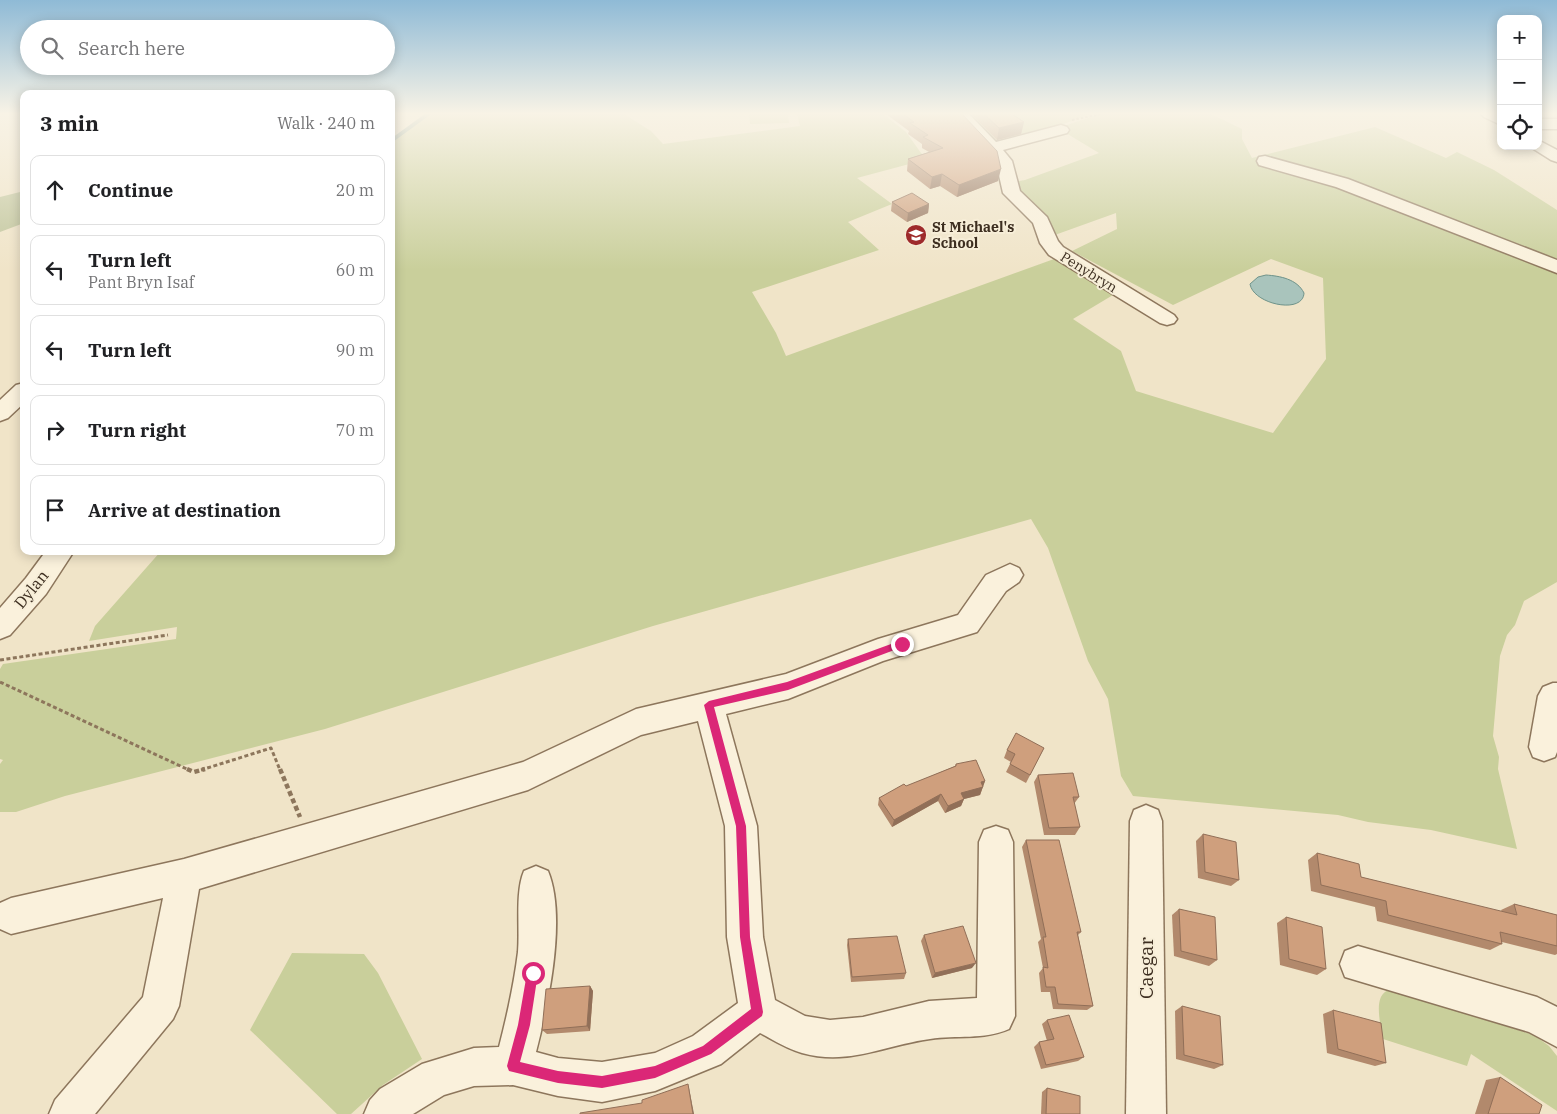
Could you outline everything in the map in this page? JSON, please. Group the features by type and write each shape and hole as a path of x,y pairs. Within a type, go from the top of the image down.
{"street":[{"name":"Penybryn","path":"1005,166 1012,194 1041,221 1049,243 1056,251 1167,319"},
{"path":"1282,166 1342,183 1557,267"},
{"path":"0,413 20,394"},
{"name":"Dylan","path":"0,627 36,586 58,555"},
{"path":"11,916 184,876 528,775 636,723 788,686 878,651 967,624 996,583 1010,575"},
{"path":"1544,747 1553,696 1557,696"},
{"path":"709,705 741,826 745,937 758,1012"},
{"name":"Caegar","path":"1146,821 1146,1114"},
{"path":"758,1012 801,1034 830,1040 863,1036 929,1020 996,1016 996,842"},
{"path":"68,1114 160,1006 184,876"},
{"path":"513,1066 524,1025 533,973 539,914 536,883"},
{"path":"1358,964 1537,1016 1557,1028"},
{"path":"384,1114 394,1103 436,1078 474,1067 513,1066 558,1077 602,1082 655,1072 707,1050 758,1012"}],"path":[{"path":"0,660 168,635"},
{"path":"0,682 64,714 194,772 272,748 309,838"}],"green space":[{"path":"395,166 902,166 857,178 892,204 848,222 879,250 752,292 776,333 786,356 1054,259 1113,295 1073,319 1121,351 1136,391 1273,433 1326,359 1323,278 1271,259 1173,305 1072,251 1117,229 1116,213 1052,236 1023,201 1013,182 1025,180 1063,166 1486,166 1557,210 1557,582 1524,601 1515,625 1507,635 1500,656 1493,736 1499,757 1498,769 1517,849 1431,830 1368,822 1338,815 1133,796 1121,776 1108,699 1088,661 1048,548 1031,519 653,626 325,729 65,796 16,812 0,812 0,764 3,760 0,759 0,669 3,664 176,639 177,627 89,641 95,626 157,555 395,555"},
{"path":"20,192 20,224 0,232 0,197"},
{"path":"292,953 364,954 378,973 422,1059 383,1085 351,1114 337,1114 250,1030"},
{"path":"1389,990 1534,1035 1549,1046 1557,1056 1557,1111 1471,1054 1467,1066 1383,1039 1379,1004 1384,993"}],"water":[{"path":"1266,275 1282,277 1293,281 1304,293 1302,300 1296,304 1287,305 1278,304 1260,297 1253,291 1250,284 1258,277"}],"building":[{"path":"917,166 1000,166 1001,169 959,185 942,174 932,177"},
{"path":"912,193 929,204 908,213 892,202"},
{"path":"1016,733 1044,748 1030,775 1010,764 1015,754 1007,750"},
{"path":"976,760 985,781 981,782 983,787 961,793 964,799 948,806 941,794 894,820 879,798 904,784 906,786 956,766 956,764"},
{"path":"1073,773 1079,797 1073,797 1080,827 1049,828 1038,775"},
{"path":"1203,834 1236,842 1239,880 1205,872"},
{"path":"1026,840 1059,840 1081,932 1077,932 1093,1006 1058,1004 1055,987 1046,987 1043,967 1048,968 1043,937 1046,937"},
{"path":"1317,853 1359,864 1361,877 1517,915 1514,904 1557,915 1557,946 1500,932 1502,944 1388,915 1386,901 1321,885"},
{"path":"1179,909 1215,917 1217,960 1181,951"},
{"path":"1286,917 1322,927 1326,969 1289,959"},
{"path":"963,926 976,963 935,973 924,935"},
{"path":"897,936 906,973 852,977 848,939"},
{"path":"590,986 587,1026 542,1030 546,989"},
{"path":"1182,1006 1220,1016 1223,1065 1184,1055"},
{"path":"1333,1010 1381,1023 1386,1063 1338,1049"},
{"path":"1069,1015 1084,1057 1046,1065 1039,1042 1054,1039 1047,1020"},
{"path":"1500,1077 1542,1105 1539,1114 1488,1114"},
{"path":"688,1084 693,1114 580,1114 642,1103 642,1100"},
{"path":"1047,1088 1080,1096 1080,1114 1046,1114"}],"place":[{"name":"St Michael's School","path":"916,235"}],"route":[{"path":"533,973 524,1025 513,1066 558,1077 602,1082 655,1072 707,1050 758,1012 745,937 741,826 709,705 788,686 878,651 902,644"}]}
